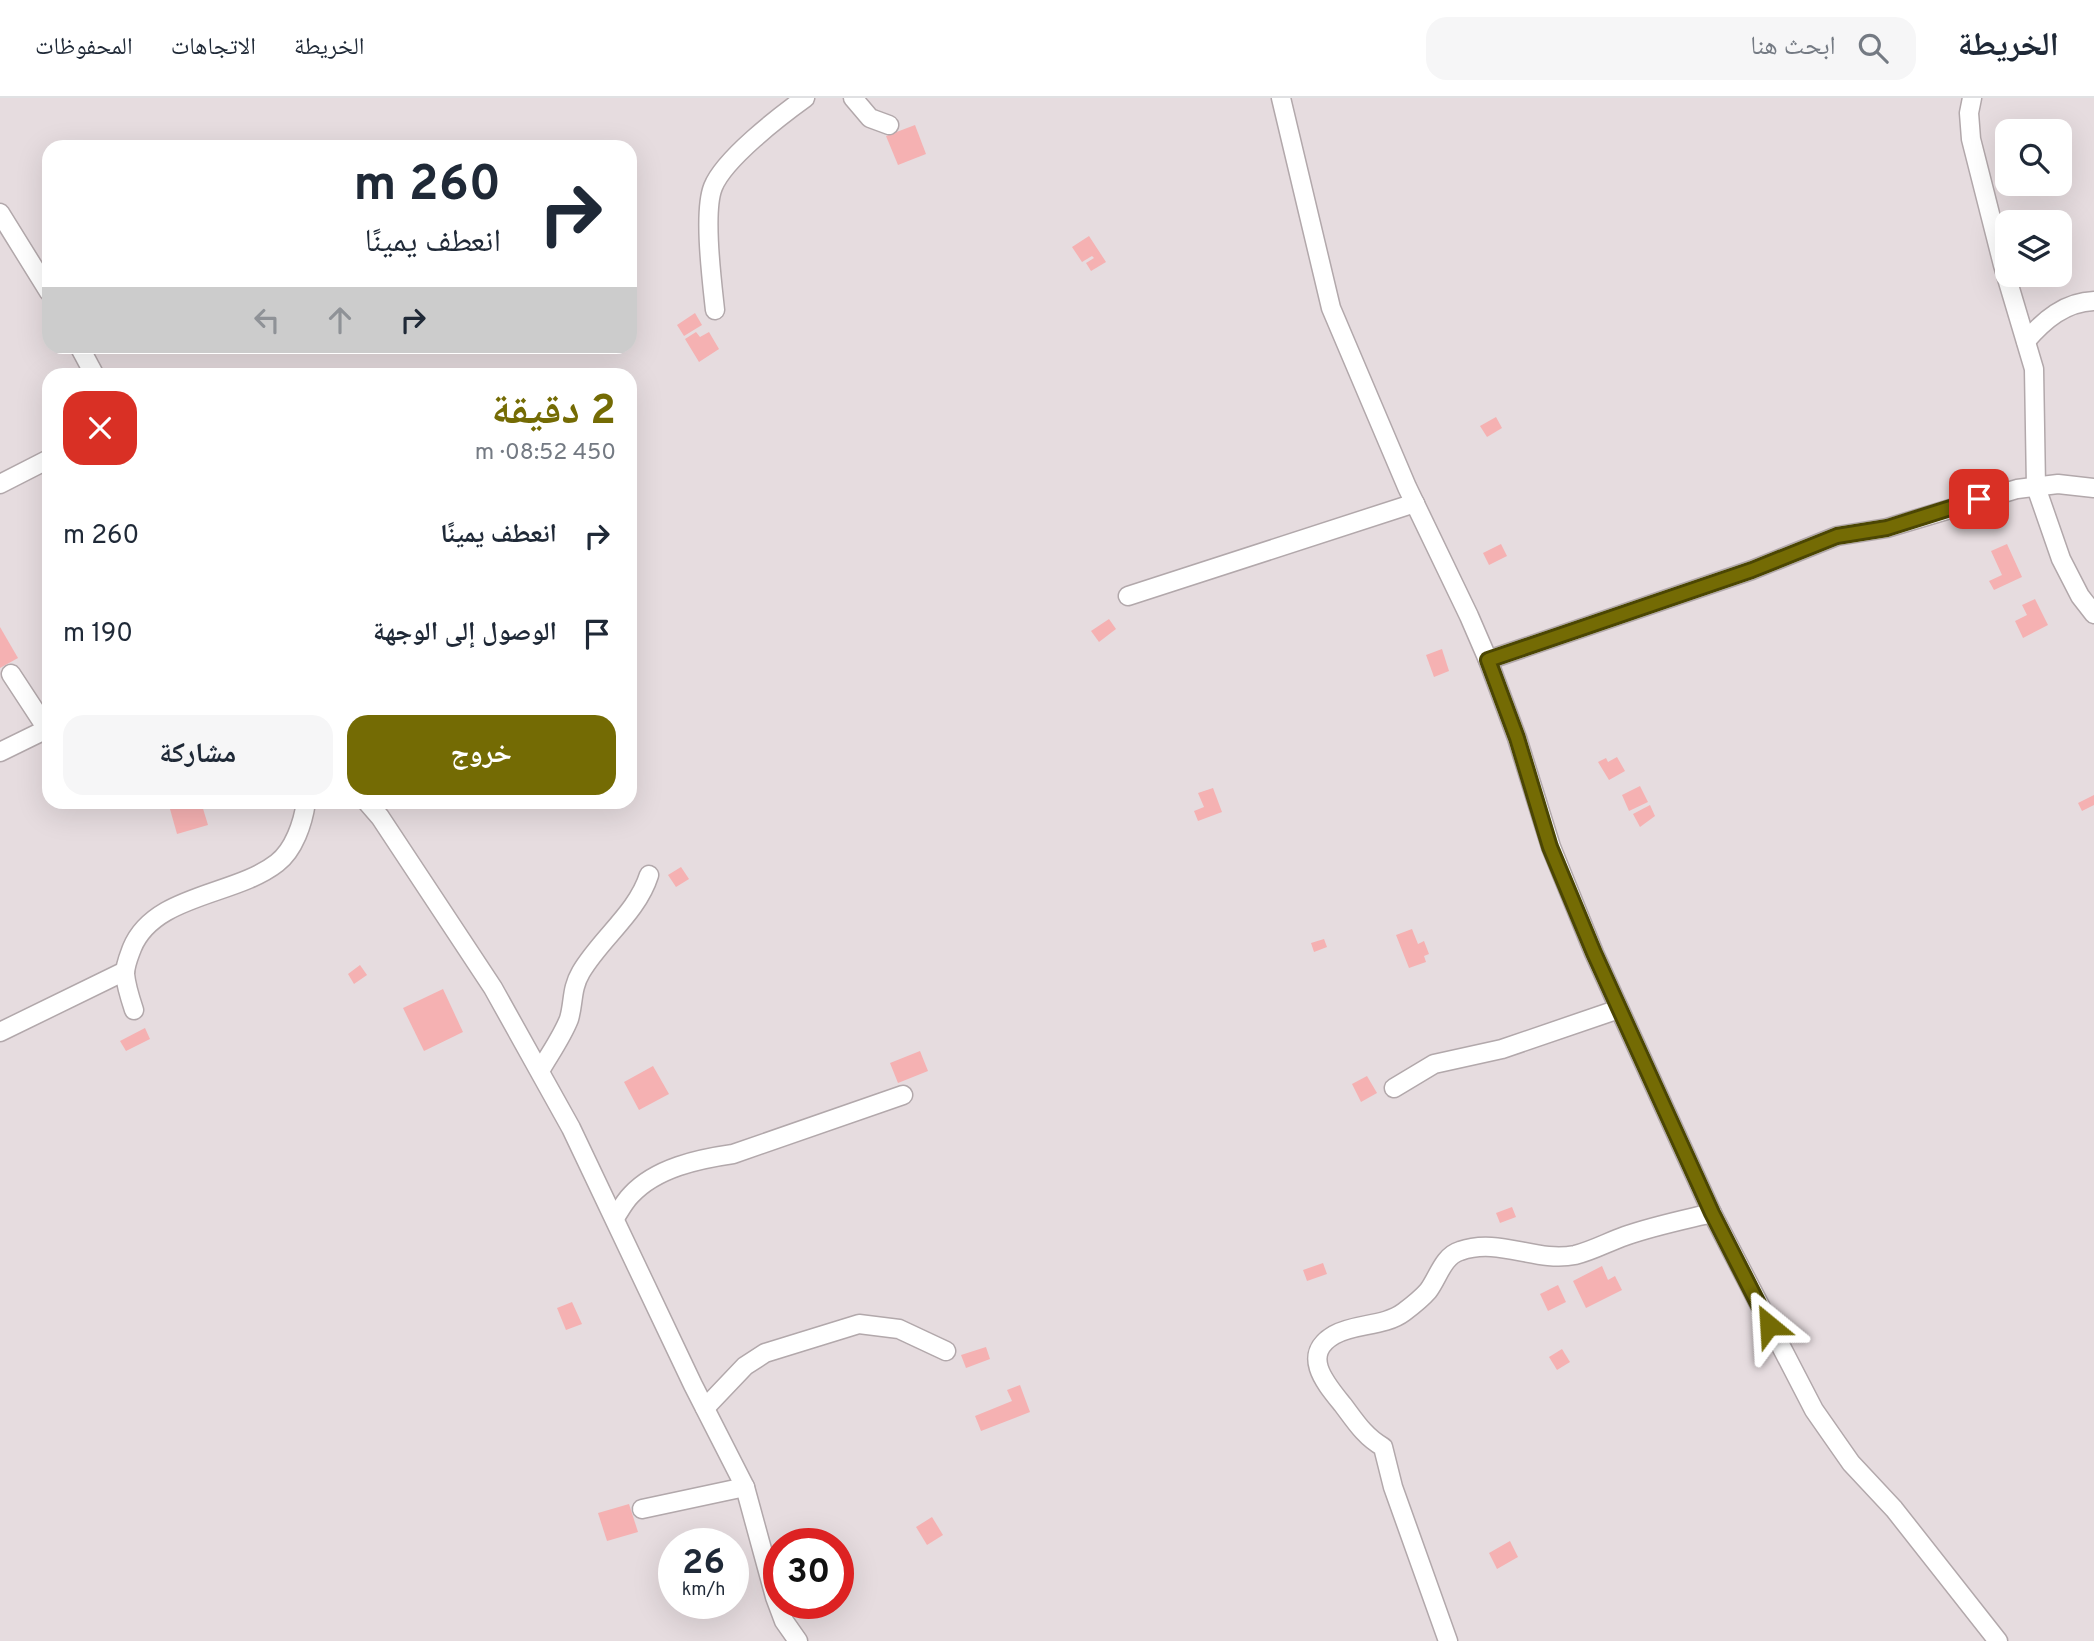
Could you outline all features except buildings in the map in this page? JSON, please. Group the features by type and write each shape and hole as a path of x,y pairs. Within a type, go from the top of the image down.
{"street":[{"path":"715,310 709,223 712,188 724,168 805,98"},
{"path":"853,98 870,118 889,125"},
{"path":"1281,98 1331,308 1415,503 1488,660 1517,738 1550,847 1619,1009 1712,1213 1814,1410 1851,1463 1894,1509 1997,1641"},
{"path":"1972,98 1969,113 1971,139 2003,265 2034,369 2036,487 2061,559 2080,596 2094,614"},
{"path":"0,213 42,281"},
{"path":"2026,341 2040,324 2063,308 2082,301 2094,301"},
{"path":"0,484 42,462"},
{"path":"1488,660 1752,570 1837,536 1887,528 2005,492 2059,484 2094,488"},
{"path":"1128,596 1415,503"},
{"path":"11,674 42,720"},
{"path":"0,752 42,732"},
{"path":"134,1010 125,971 135,940 146,926 161,914 276,864 288,853 305,809"},
{"path":"373,809 493,988 571,1128 705,1408 746,1487 775,1597 784,1621 798,1641"},
{"path":"540,1072 569,1017 572,991 581,972 591,956 639,899 649,875"},
{"path":"0,1032 125,971"},
{"path":"1394,1088 1434,1064 1502,1049 1619,1009"},
{"path":"615,1218 632,1194 659,1173 708,1158 733,1154 903,1095"},
{"path":"1448,1641 1393,1487 1383,1447 1369,1439 1325,1384 1318,1369 1317,1356 1323,1343 1337,1333 1401,1315 1427,1292 1447,1260 1464,1249 1498,1246 1537,1256 1575,1255 1627,1236 1712,1213"},
{"path":"705,1408 746,1366 765,1353 859,1324 899,1329 946,1351"},
{"path":"642,1509 746,1487"}],"route":[{"path":"1769,1325 1712,1213 1594,953 1550,847 1517,738 1488,660 1752,570 1837,536 1922,519 1979,499"}]}
